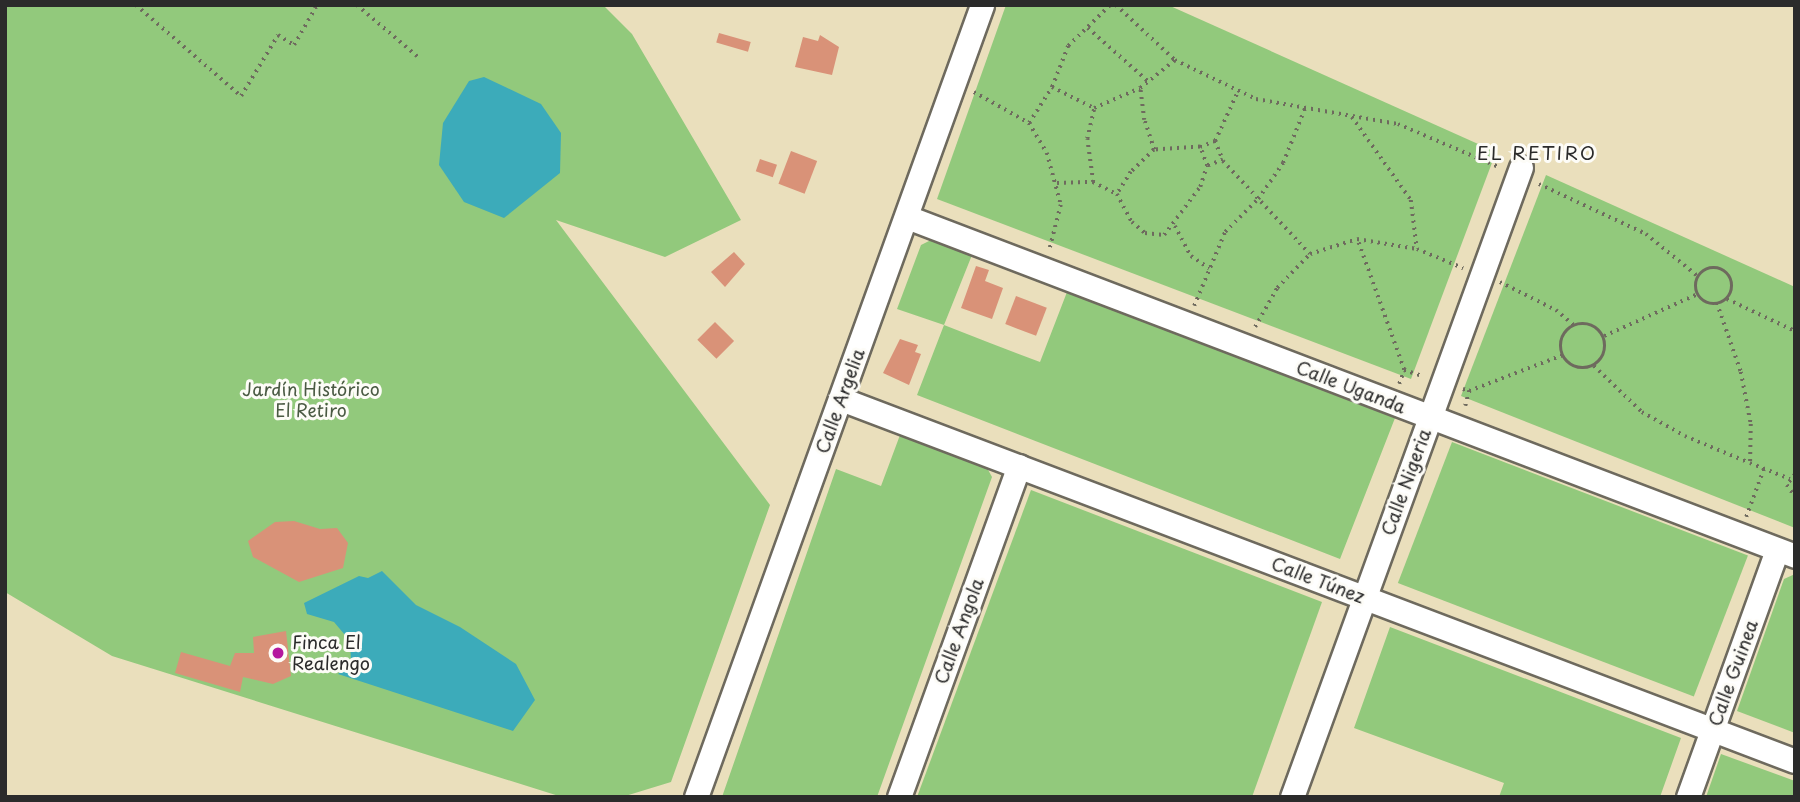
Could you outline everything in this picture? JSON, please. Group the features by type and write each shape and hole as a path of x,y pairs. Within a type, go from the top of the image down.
{"street":[{"name":"Calle Argelia","path":"696,797 982,5"},
{"name":"Calle Nigeria","path":"1292,797 1519,172"},
{"name":"Calle Uganda","path":"906,217 1786,553"},
{"name":"Calle Túnez","path":"841,399 1795,761"},
{"name":"Calle Angola","path":"899,797 1019,466"},
{"name":"Calle Guinea","path":"1688,797 1786,553"}],"path":[{"path":"136,5 241,96 278,35 294,45 317,5"},
{"path":"357,5 418,57"},
{"path":"1029,123 1052,87 1068,46 1110,5"},
{"path":"1116,5 1175,60 1238,91 1256,99 1398,124 1519,172 1621,220 1699,277"},
{"path":"1088,29 1149,81"},
{"path":"1094,108 1140,88 1175,60"},
{"path":"954,84 986,96 1029,123 1047,153 1057,183 1059,215 1042,269"},
{"path":"1052,87 1094,108"},
{"path":"1140,88 1143,120 1154,150"},
{"path":"1117,194 1131,172 1154,150 1199,147 1215,141 1238,91"},
{"path":"1093,182 1087,139 1094,108"},
{"path":"1187,324 1225,232 1258,199 1283,163 1305,108"},
{"path":"1350,115 1411,200 1417,249"},
{"path":"1215,141 1223,160 1310,254"},
{"path":"1199,147 1207,166"},
{"path":"1057,183 1093,182 1117,194 1138,229 1164,235 1175,226 1207,166 1223,160"},
{"path":"1175,226 1191,256 1209,268"},
{"path":"1357,239 1404,370"},
{"path":"1248,347 1277,288 1310,254 1357,239 1417,249 1556,310 1574,325 1594,326 1604,336 1606,350 1594,366 1580,368 1563,355 1561,341 1574,325"},
{"path":"1706,270 1723,270 1732,284 1727,298 1717,303 1706,302 1698,294 1699,277 1706,270"},
{"path":"1604,336 1698,294"},
{"path":"1727,298 1795,331"},
{"path":"1717,303 1741,372 1751,424 1750,463"},
{"path":"1469,391 1563,355"},
{"path":"1594,366 1642,412 1685,436 1790,479"},
{"path":"1739,535 1764,468"},
{"path":"1795,475 1790,479 1789,491 1795,497"}],"green space":[{"name":"Jardín Histórico El Retiro","path":"5,5 603,5 632,34 741,220 665,257 556,220 770,505 671,782 622,797 562,797 112,656 5,592"},
{"path":"1006,5 1168,5 1496,152 1411,379 937,199"},
{"path":"1546,175 1795,287 1795,528 1461,396"},
{"path":"933,239 972,255 944,325 897,309 921,245"},
{"path":"1067,292 1395,418 1340,559 917,395 944,325 1040,362"},
{"path":"900,435 986,466 992,477 877,797 722,797 836,469 881,486"},
{"path":"1452,442 1748,556 1694,697 1398,583"},
{"path":"1031,490 1322,602 1252,797 917,797"},
{"path":"1795,574 1795,733 1737,711 1784,579"},
{"path":"1390,627 1681,738 1660,797 1499,797 1504,783 1354,728"},
{"path":"1721,754 1795,781 1795,797 1706,797"}],"water":[{"path":"484,77 541,104 561,133 560,173 504,218 464,202 439,165 443,123 469,81"},
{"path":"382,571 416,605 460,627 516,664 535,700 513,731 338,674 351,661 350,641 334,622 307,614 304,603 359,576 368,578"}],"building":[{"path":"719,33 751,42 748,52 716,43"},
{"path":"820,35 839,47 832,75 795,67 803,37 818,41"},
{"path":"791,151 817,161 805,194 778,184"},
{"path":"760,159 777,165 773,177 756,171"},
{"path":"734,252 745,264 725,287 711,272"},
{"path":"976,266 989,270 985,281 1003,288 992,319 961,308"},
{"path":"1016,296 1047,308 1036,336 1005,324"},
{"path":"715,322 734,341 716,359 697,340"},
{"path":"900,339 918,345 915,352 921,354 909,385 883,373"},
{"path":"294,521 320,529 337,528 348,543 343,568 299,582 253,557 248,541 275,522"},
{"path":"286,631 291,676 273,684 243,677 240,692 175,673 181,652 230,666 235,653 254,653 253,637"}],"place":[{"name":"Finca El Realengo","path":"278,653"}],"district":[{"name":"EL RETIRO","path":"1537,153"}]}
